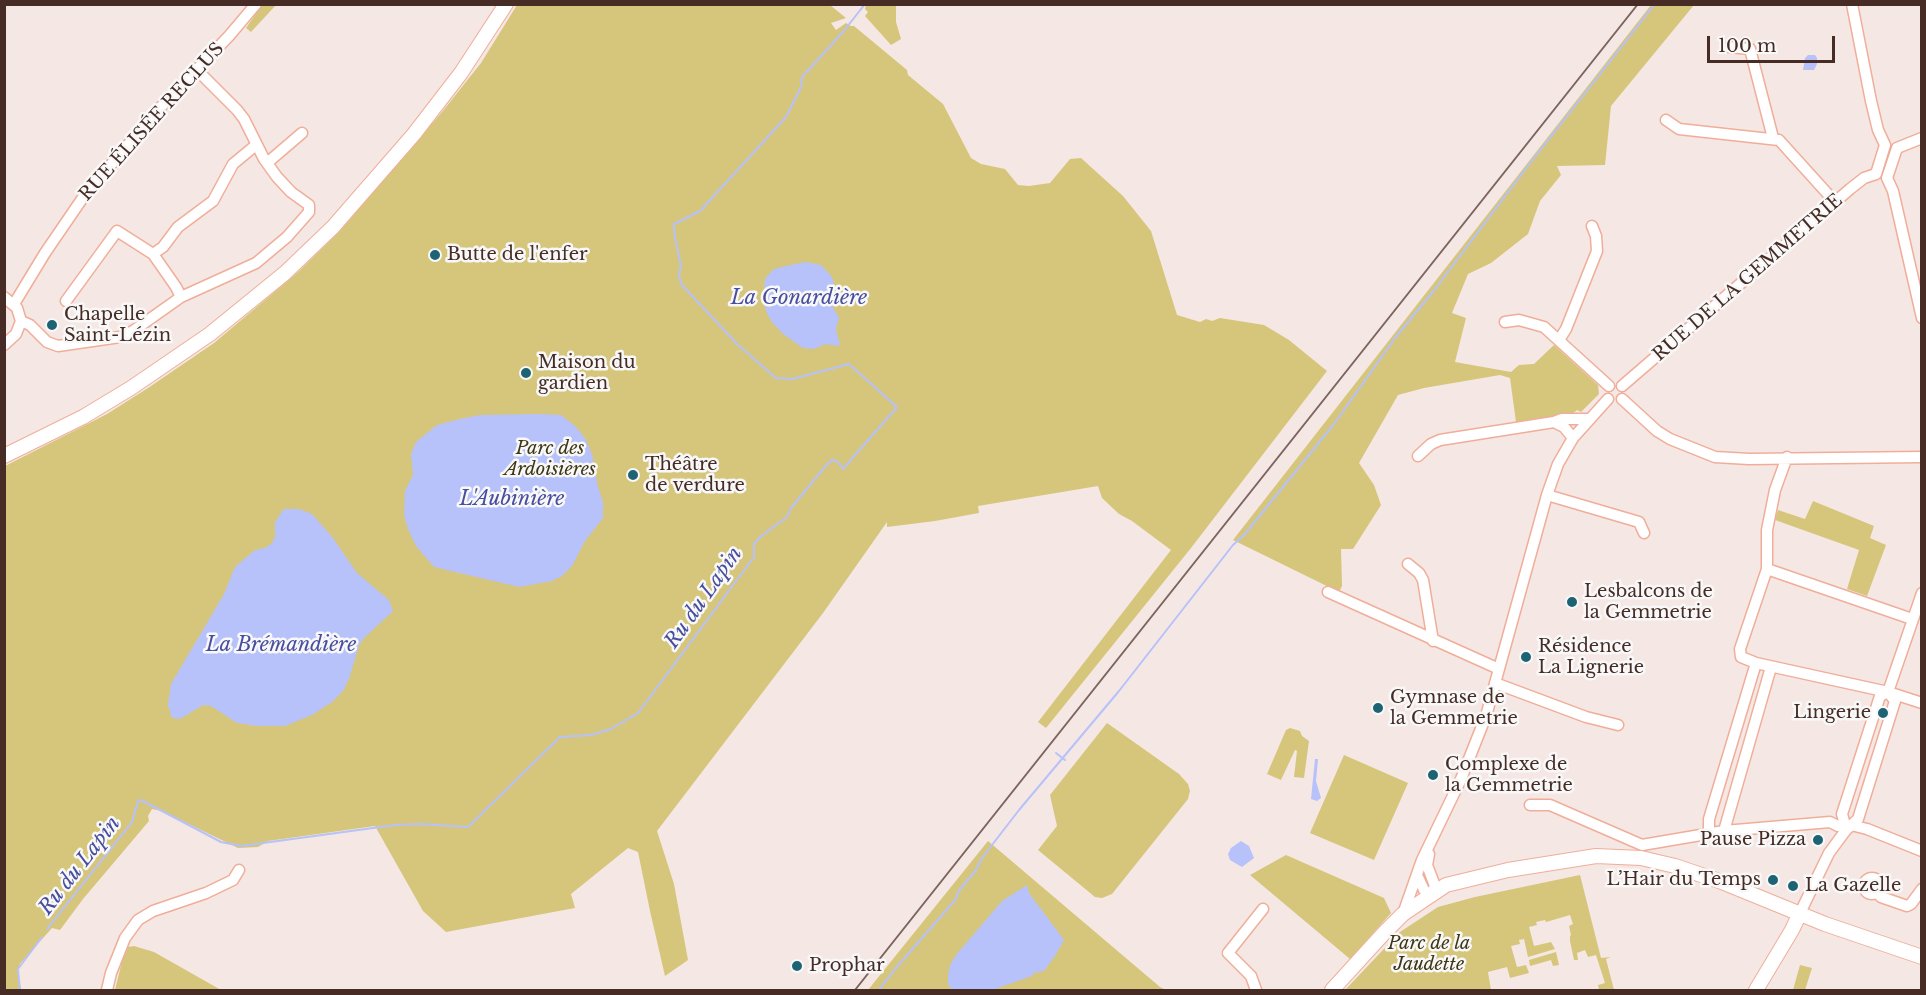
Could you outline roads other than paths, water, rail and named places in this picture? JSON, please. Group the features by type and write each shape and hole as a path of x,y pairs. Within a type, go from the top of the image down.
{"street":[{"name":"RUE ÉLISÉE RECLUS","path":"14,304 84,196 157,111 256,4"},
{"path":"4,456 83,417 131,388 210,334 285,273 333,227 414,134 467,64 506,4"},
{"path":"1852,4 1878,130 1890,150 1883,172 1891,183 1922,318"},
{"path":"1729,47 1750,49 1773,138"},
{"path":"21,321 30,325 54,346 112,339 133,331 181,297 261,260 298,225 310,210 307,204 291,192 267,163 237,110 197,70"},
{"path":"1666,120 1679,129 1779,140 1835,202"},
{"path":"267,163 302,133"},
{"path":"1890,150 1920,137"},
{"path":"153,254 163,247 178,227 213,201 230,168 256,145"},
{"name":"RUE DE LA GEMMETRIE","path":"1622,387 1864,178 1883,172"},
{"path":"1559,340 1566,329 1597,251 1596,236 1592,226"},
{"path":"66,301 117,231 153,254 181,297"},
{"path":"4,297 20,312 21,321 16,334 4,345"},
{"path":"1505,322 1519,320 1544,327 1608,386"},
{"path":"1614,383 1622,387 1625,394 1622,399 1617,402 1608,399 1606,391 1608,386 1614,383"},
{"path":"1403,914 1417,875 1465,769 1486,716 1547,495 1558,464 1573,438 1608,399"},
{"path":"1622,399 1657,431 1670,439 1699,452 1728,458 1922,457"},
{"path":"1418,456 1431,444 1440,440 1567,418 1589,419"},
{"path":"1554,422 1564,427 1573,438"},
{"path":"1787,457 1776,490 1767,530 1767,569 1740,649 1741,657 1771,667 1888,692 1922,703"},
{"path":"1547,495 1640,522 1644,533"},
{"path":"1408,564 1419,573 1423,580 1433,641"},
{"path":"1767,569 1912,619"},
{"path":"1328,592 1499,669"},
{"path":"1756,990 1792,930 1844,822 1880,696 1888,692 1922,593"},
{"path":"1708,833 1709,819 1756,663"},
{"path":"1724,831 1771,667"},
{"path":"1495,683 1586,717 1618,725"},
{"path":"1530,805 1550,806 1642,845 1724,831 1858,819 1895,701 1888,692"},
{"path":"1844,822 1922,851"},
{"path":"1430,847 1427,865 1440,882"},
{"path":"1332,990 1403,914 1431,895 1440,882 1584,857 1622,856 1660,863 1722,882 1825,924 1922,957"},
{"path":"1417,875 1424,890 1431,895 1581,865 1660,863"},
{"path":"107,990 125,938 138,920 153,911 206,893 233,880 239,870"},
{"path":"1876,892 1881,897 1907,906 1922,888"},
{"path":"1256,990 1251,976 1228,953 1263,909"}],"water":[{"path":"1808,55 1815,55 1817,58 1814,70 1803,70 1805,58"},
{"name":"La Gonardière","path":"806,262 821,265 832,277 835,287 833,308 839,317 836,330 839,346 825,344 814,349 803,348 783,334 767,313 763,301 765,279 774,269"},
{"name":"L'Aubinière","path":"480,415 561,415 585,438 592,454 603,502 603,518 585,541 572,566 562,576 552,581 519,587 434,567 416,546 404,515 405,491 413,475 411,454 416,442 437,425 460,419"},
{"name":"La Brémandière","path":"284,509 299,509 312,514 333,538 357,573 389,600 393,611 359,645 343,691 332,702 312,715 285,726 257,726 237,723 211,706 203,705 180,719 172,718 168,705 171,684 224,594 235,567 255,550 265,548 272,543 275,537 275,522"},
{"path":"1315,759 1318,759 1316,781 1321,798 1317,801 1311,799"},
{"path":"1241,841 1249,846 1254,858 1242,867 1230,860 1228,854 1231,848"},
{"path":"1027,885 1029,893 1064,940 1055,956 1044,971 992,990 952,990 948,984 948,976 950,965 956,955 1002,901"}],"waterway":[{"name":"Ru du Lapin","path":"47,929 132,822 138,801 141,800 221,842 241,846 395,825 468,827 560,737 591,735 611,729 638,713 754,557 754,544 788,516 791,508 829,462 837,461 843,469 897,407 849,364 792,379 776,378 737,344 681,284 679,274 681,266 674,232 674,224 700,211 786,117 801,87 802,77 865,4"},
{"path":"879,990 956,899 958,892 976,870 982,858 1019,810 1119,691 1233,545 1244,535 1334,424 1395,338 1655,4"},
{"path":"1056,753 1065,760"},
{"name":"Ru du Lapin","path":"20,990 18,969 42,937"}],"railway":[{"path":"855,990 1638,4"}],"place":[{"name":"Butte de l'enfer","path":"435,255"},
{"name":"Chapelle Saint-Lézin","path":"52,325"},
{"name":"Maison du gardien","path":"526,373"},
{"name":"Théâtre de verdure","path":"633,475"},
{"name":"Lesbalcons de la Gemmetrie","path":"1572,602"},
{"name":"Résidence La Lignerie","path":"1526,657"},
{"name":"Gymnase de la Gemmetrie","path":"1378,708"},
{"name":"Lingerie","path":"1883,713"},
{"name":"Complexe de la Gemmetrie","path":"1433,775"},
{"name":"Pause Pizza","path":"1818,840"},
{"name":"L’Hair du Temps","path":"1773,880"},
{"name":"La Gazelle","path":"1793,886"},
{"name":"Prophar","path":"797,966"}],"park label":[{"name":"Parc des Ardoisières","path":"550,459"},
{"name":"Parc de la Jaudette","path":"1429,954"}]}
